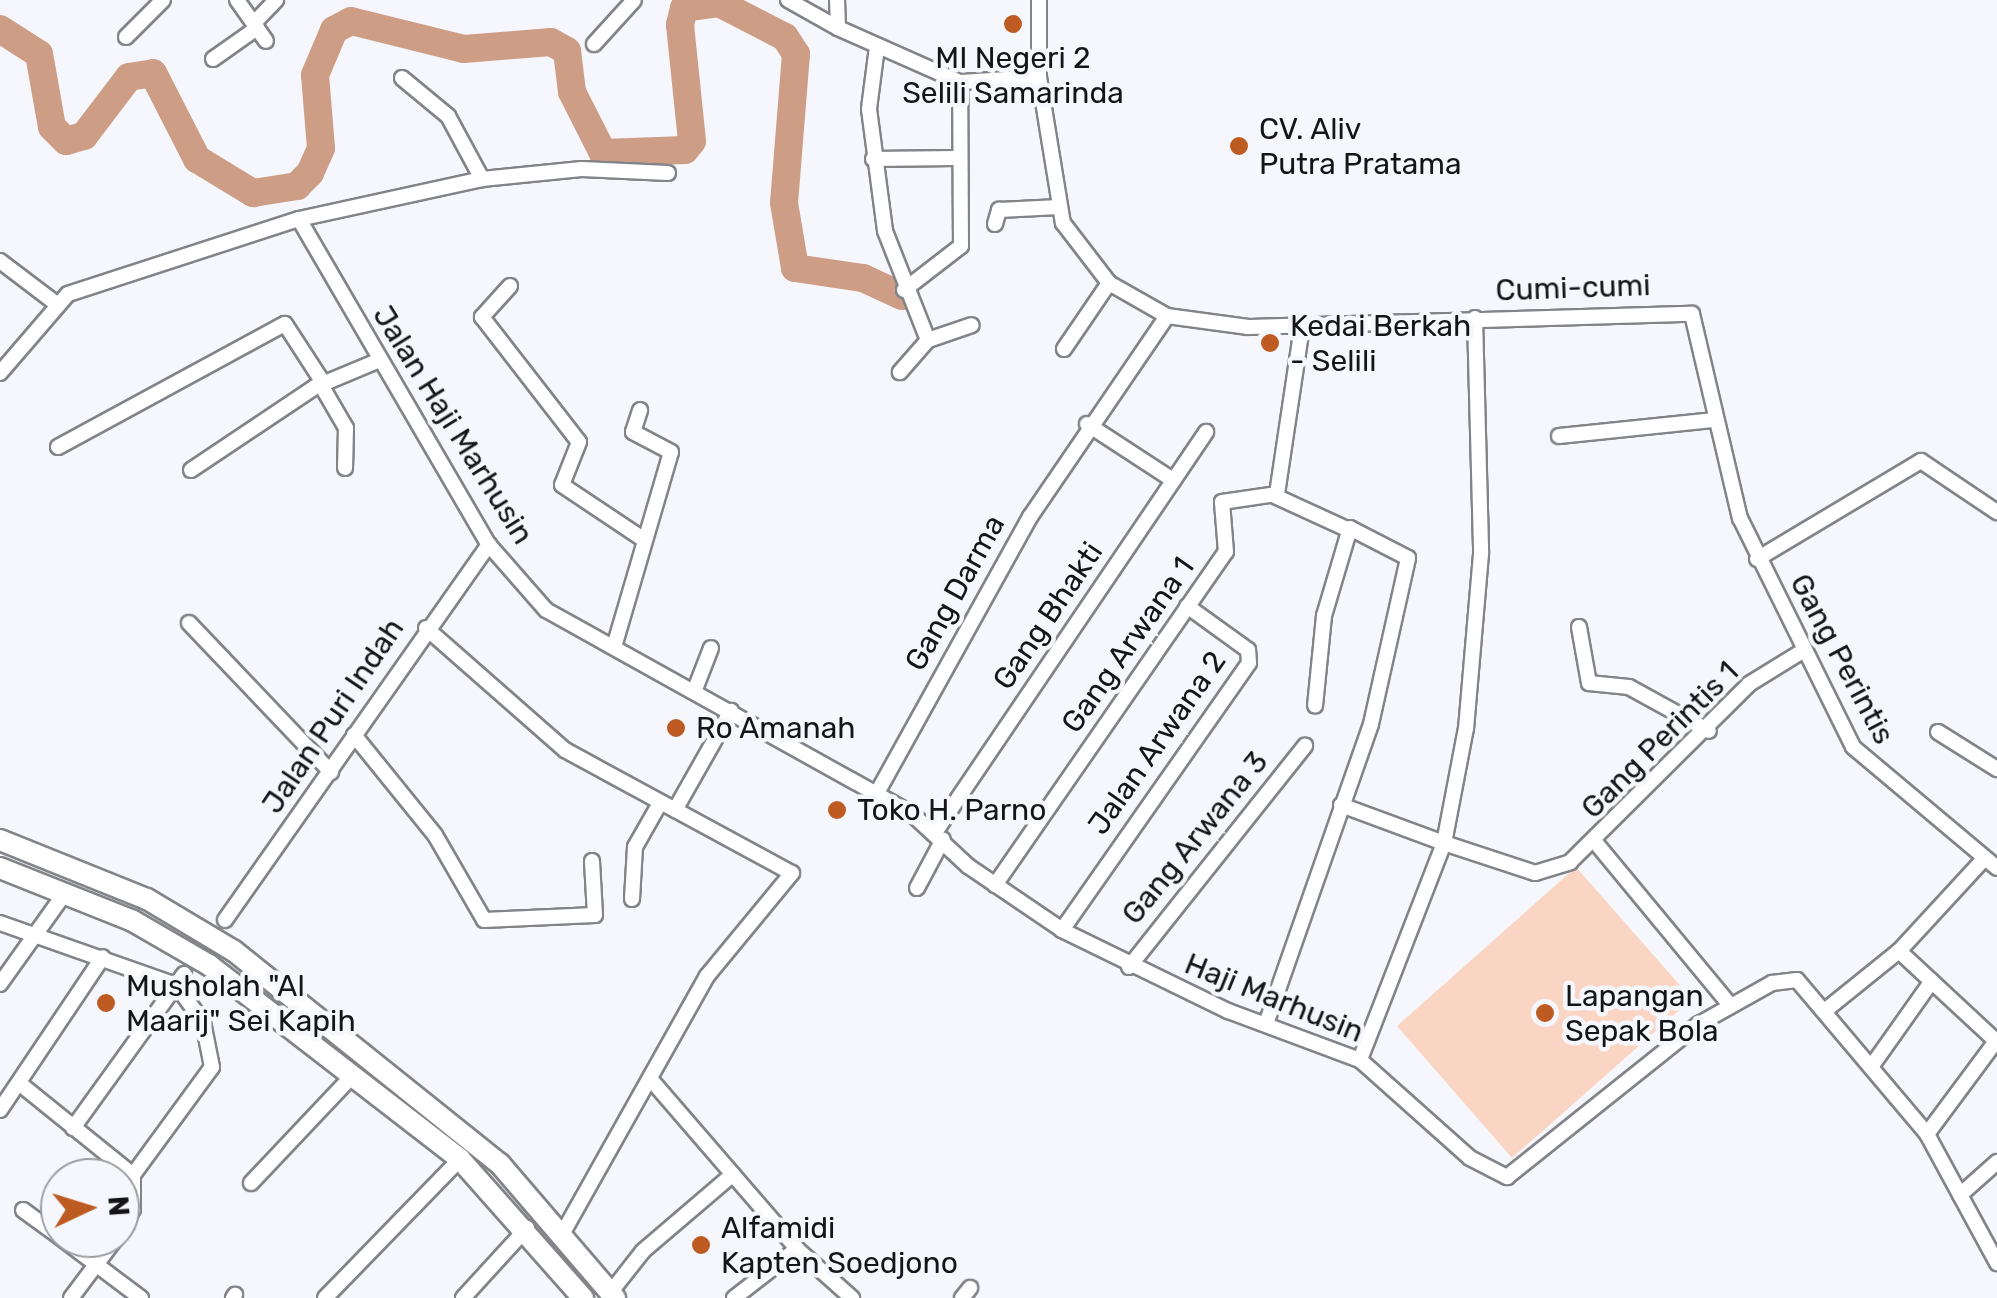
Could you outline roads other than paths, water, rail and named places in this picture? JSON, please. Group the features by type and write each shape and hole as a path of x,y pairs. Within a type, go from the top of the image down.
{"main road":[{"path":"0,840 148,899 234,951 500,1164 612,1295"},
{"path":"0,868 176,942 460,1159 527,1227 583,1298"}],"street":[{"path":"126,37 163,0"},
{"path":"237,0 259,31"},
{"path":"213,59 259,31 276,0"},
{"path":"594,44 634,0"},
{"path":"788,0 877,47 960,82 1040,77"},
{"path":"837,0 838,28"},
{"name":"Cumi-cumi","path":"1039,0 1040,77 1059,206 1109,283 1167,316 1302,326 1689,313 1714,420 1758,559"},
{"path":"877,47 873,159 904,290 928,340"},
{"path":"402,78 448,116 482,180"},
{"path":"904,290 961,246 955,158 960,82"},
{"path":"873,159 955,158"},
{"path":"0,374 54,302 299,219 482,180 582,169 668,173"},
{"path":"996,224 999,210 1059,206"},
{"name":"Jalan Haji Marhusin","path":"299,219 488,545 546,610 877,794"},
{"path":"0,261 54,302"},
{"path":"1064,350 1109,283"},
{"path":"510,286 482,317 579,442 562,485 644,538"},
{"name":"Gang Darma","path":"877,794 1087,424 1167,316"},
{"path":"1360,1060 1444,843 1466,728 1480,554 1475,318"},
{"path":"58,448 285,324 346,428 345,468"},
{"path":"900,372 928,340 972,325"},
{"path":"1266,1024 1371,724 1408,558 1275,496 1283,465 1302,326"},
{"path":"192,470 323,385 380,360"},
{"path":"614,647 671,450 632,431 640,410"},
{"path":"1559,436 1714,420"},
{"path":"1087,424 1173,480"},
{"name":"Gang Bhakti","path":"917,888 940,835 1206,432"},
{"path":"1758,559 1920,461 1997,512"},
{"name":"Gang Arwana 1","path":"995,885 1228,548 1222,502 1275,496"},
{"path":"1315,706 1347,529"},
{"name":"Jalan Puri Indah","path":"225,920 331,772 426,628 488,545"},
{"name":"Gang Perintis","path":"1758,559 1801,652 1883,781 1991,864"},
{"name":"Jalan Arwana 2","path":"1062,930 1249,663 1248,650 1187,606"},
{"path":"188,624 331,772"},
{"path":"1579,627 1589,683 1629,687 1709,731"},
{"path":"426,628 565,750 788,868 792,880 707,976 653,1082 562,1234"},
{"path":"694,692 711,648"},
{"name":"Gang Perintis 1","path":"1341,805 1535,873 1596,843 1709,731 1749,684 1801,652"},
{"path":"675,810 731,712"},
{"path":"1938,732 1997,770"},
{"path":"354,735 435,834 484,920 593,916 592,861"},
{"name":"Gang Arwana 3","path":"1129,967 1306,746"},
{"name":"Haji Marhusin","path":"877,794 940,835 968,866 1062,930 1129,967 1360,1060 1482,1167 1514,1176 1730,1005 1797,980 1827,1009 1927,1134 1997,1263"},
{"path":"632,899 635,847 660,803"},
{"path":"1596,843 1730,1005"},
{"path":"1827,1009 1898,951 1991,864"},
{"path":"0,984 62,896"},
{"path":"0,924 33,938 180,979 203,1022 212,1067 140,1165"},
{"path":"1898,951 1996,1041 1927,1134"},
{"path":"0,1110 103,957"},
{"path":"74,1128 180,979"},
{"path":"1871,1067 1932,982"},
{"path":"251,1183 353,1075"},
{"path":"653,1082 797,1249 852,1298"},
{"path":"19,1083 112,1158"},
{"path":"325,1298 460,1159"},
{"path":"1960,1195 1997,1162"},
{"path":"612,1295 643,1250 733,1174"},
{"path":"23,1210 40,1223"},
{"path":"464,1298 527,1227"},
{"path":"734,1298 797,1249"},
{"path":"87,1258 141,1298"},
{"path":"71,1298 102,1258"}],"waterway":[{"path":"0,29 39,54 52,127 66,141 84,136 129,77 153,73 197,159 253,193 297,186 310,173 321,148 315,75 334,30 351,21 464,49 551,42 567,51 572,92 603,153 685,150 692,141 680,25 684,8 719,3 785,37 796,54 784,203 795,268 863,278 902,296"}],"tunnel":[{"path":"184,974 225,920"}],"place":[{"name":"MI Negeri 2 Selili Samarinda","path":"1013,24"},
{"name":"CV. Aliv Putra Pratama","path":"1239,146"},
{"name":"Kedai Berkah - Selili","path":"1270,343"},
{"name":"Ro Amanah","path":"676,728"},
{"name":"Toko H. Parno","path":"837,810"},
{"name":"Musholah \"Al Maarij\" Sei Kapih","path":"106,1003"},
{"name":"Lapangan Sepak Bola","path":"1545,1013"},
{"name":"Alfamidi Kapten Soedjono","path":"701,1245"}]}
